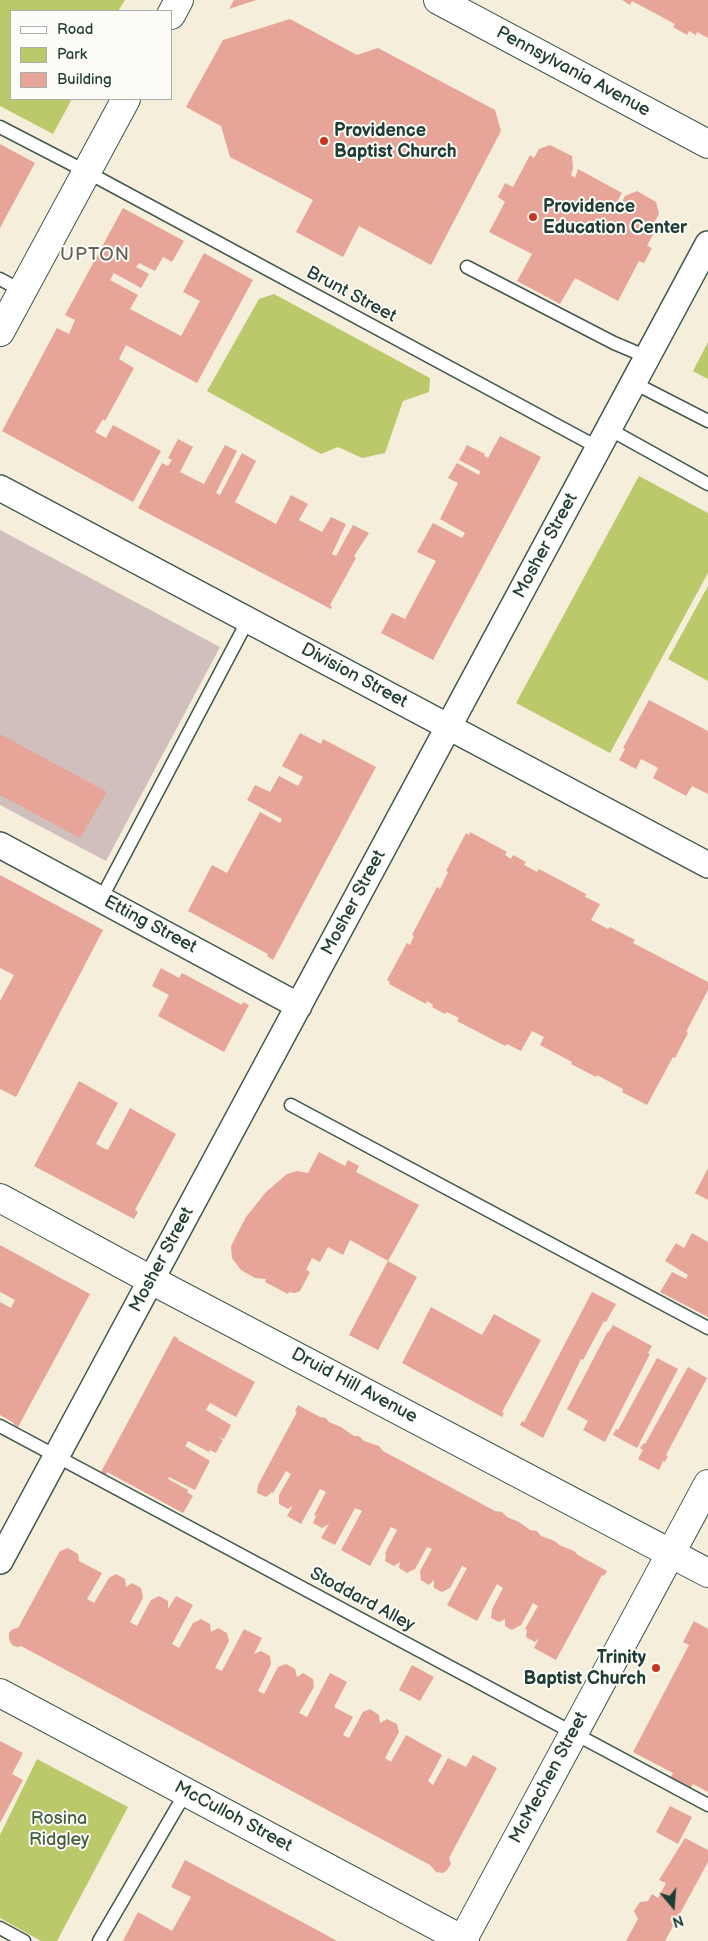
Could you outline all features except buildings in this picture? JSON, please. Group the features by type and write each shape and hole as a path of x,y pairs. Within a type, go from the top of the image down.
{"main road":[{"path":"172,13 179,0"},
{"name":"Pennsylvania Avenue","path":"438,0 708,144"},
{"path":"0,332 11,285 87,172 125,100"},
{"name":"Druid Hill Avenue","path":"0,1198 151,1280 708,1573"},
{"name":"McMechen Street","path":"463,1941 708,1484"},
{"name":"McCulloh Street","path":"0,1693 463,1941"}],"street":[{"name":"Mosher Street","path":"0,1561 708,244"},
{"name":"Division Street","path":"0,488 708,865"},
{"name":"Etting Street","path":"0,845 299,1006"}],"lane":[{"name":"Brunt Street","path":"0,127 604,439 708,484"},
{"path":"468,266 614,343 647,357"},
{"path":"634,383 708,421"},
{"path":"102,899 248,620"},
{"path":"290,1106 708,1328"},
{"name":"Stoddard Alley","path":"0,1426 708,1805"},
{"path":"99,1941 186,1792"},
{"path":"0,1928 24,1941"}],"shaded area":[{"path":"0,530 220,647 106,861 0,805"}],"green space":[{"path":"0,0 125,0 119,10 10,10 10,100 71,100 53,134 0,106"},
{"path":"274,294 430,378 429,392 403,401 385,453 362,458 338,447 321,454 207,391 259,299"},
{"path":"708,342 708,379 693,371"},
{"path":"639,476 708,513 708,573 610,753 516,703"},
{"path":"708,586 708,681 668,659"},
{"name":"Rosina Ridgley","path":"37,1759 128,1807 57,1941 41,1941 0,1918 0,1835"}],"place":[{"name":"Providence Baptist Church","path":"324,141"},
{"name":"Providence Education Center","path":"533,217"},
{"name":"Trinity Baptist Church","path":"656,1668"}],"district":[{"name":"UPTON","path":"95,255"}]}
